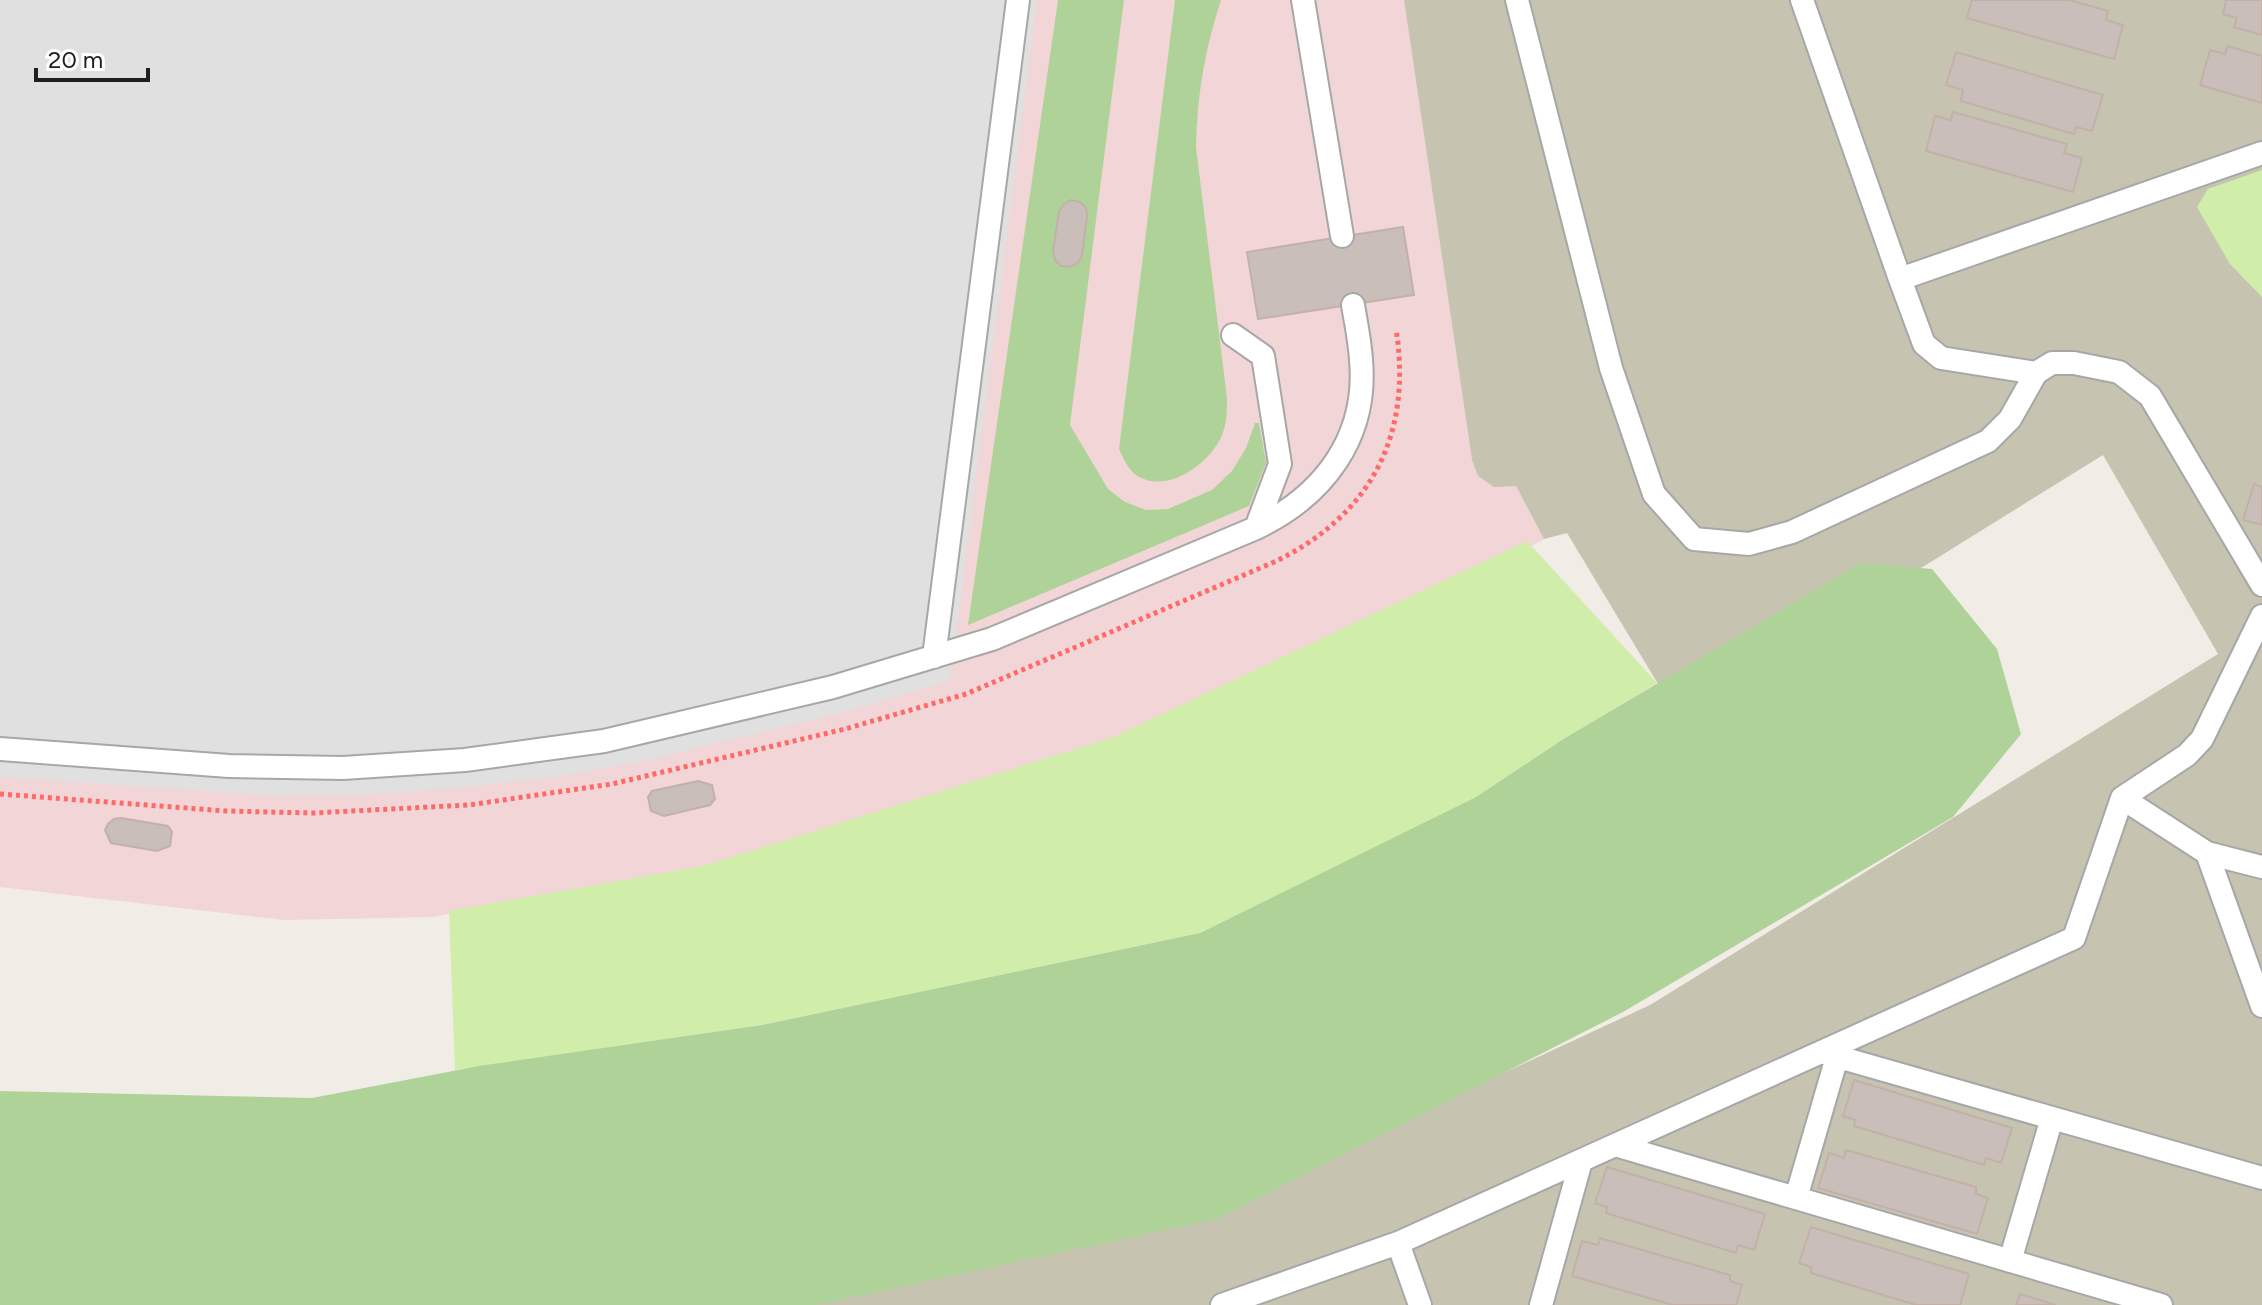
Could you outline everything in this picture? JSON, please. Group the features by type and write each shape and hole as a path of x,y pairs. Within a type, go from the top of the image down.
{"lane":[{"path":"934,657 1018,0"},
{"path":"1303,0 1342,236"},
{"path":"1517,0 1611,368 1654,494 1694,539 1749,544 1792,532 1988,441 2010,419 2036,373 2052,363 2074,363 2119,372 2150,396 2262,585"},
{"path":"1802,0 1924,344 1941,358 2036,373"},
{"path":"1900,279 2262,153"},
{"path":"0,749 282,768 373,767 465,760 650,731 833,687 992,639 1256,528 1279,517 1321,483 1349,439 1357,414 1361,361 1353,305"},
{"path":"1233,335 1263,356 1280,464 1256,528"},
{"path":"1236,1303 1398,1243 1615,1145 1829,1054 2074,938 2122,798 2187,755 2202,739 2262,616"},
{"path":"2122,798 2207,853 2262,867"},
{"path":"2207,853 2262,1006"},
{"path":"1829,1054 2262,1178"},
{"path":"1796,1198 1829,1054"},
{"path":"2010,1261 2052,1118"},
{"path":"1615,1145 2161,1305"},
{"path":"1541,1305 1581,1161"},
{"path":"1398,1243 1420,1305"}],"shaded area":[{"path":"0,0 1404,0 1472,460 1516,486 1544,539 1249,701 931,823 432,917 284,920 0,887"},
{"path":"0,0 1037,0 950,681 840,713 656,758 562,776 467,787 374,794 282,796 0,777"},
{"path":"1404,0 2262,0 2262,1305 785,1305 1346,1146 1650,1005 2218,654 2103,455 1810,637 1675,712 1567,533 1544,539 1516,486 1494,487 1478,476 1472,460"}],"green space":[{"path":"1058,0 1124,0 1070,425 1108,489 1125,502 1146,510 1168,509 1212,490 1232,471 1246,448 1255,423 1259,423 1266,463 1249,506 968,625"},
{"path":"1175,0 1221,0 1203,72 1196,147 1227,412 1222,435 1209,455 1177,478 1153,481 1133,472 1119,449"},
{"path":"2262,170 2262,297 2230,264 2197,207 2208,189"},
{"path":"1527,541 1657,683 1565,738 1476,797 1200,933 762,1025 455,1070 449,911 703,866 1114,737"},
{"path":"1861,563 1932,569 1997,649 2021,734 1953,817 1623,1012 1217,1219 816,1305 0,1305 0,1091 312,1098 479,1066 762,1025 1200,933 1476,797 1565,738"}],"building":[{"path":"1972,0 2069,0 2108,11 2106,20 2123,25 2114,59 1967,18"},
{"path":"2226,0 2262,0 2262,35 2234,27 2237,18 2223,14"},
{"path":"2227,46 2262,56 2262,103 2200,85 2210,50 2225,54"},
{"path":"1956,52 2103,95 2092,131 2076,127 2074,134 1961,101 1963,90 1946,85"},
{"path":"1953,112 2067,144 2064,153 2082,158 2073,192 1926,151 1935,116 1951,120"},
{"path":"1071,200 1080,202 1086,208 1087,216 1082,255 1078,263 1070,267 1061,266 1055,260 1053,251 1059,212"},
{"path":"1403,227 1414,295 1258,319 1247,252"},
{"path":"2254,484 2262,487 2262,525 2243,520"},
{"path":"698,781 712,785 715,799 710,805 664,816 651,811 648,797 652,791"},
{"path":"114,819 168,826 172,832 170,846 157,851 111,843 105,830"},
{"path":"1854,1080 2012,1128 2001,1163 1986,1158 1984,1165 1854,1126 1855,1120 1843,1116"},
{"path":"1846,1150 1976,1187 1976,1194 1988,1198 1977,1234 1818,1188 1829,1153 1844,1158"},
{"path":"1607,1167 1765,1214 1754,1250 1738,1245 1736,1253 1606,1213 1607,1207 1595,1203"},
{"path":"1811,1227 1969,1274 1960,1305 1916,1305 1811,1273 1811,1267 1799,1263"},
{"path":"1600,1238 1730,1275 1730,1281 1742,1285 1736,1305 1673,1305 1572,1276 1582,1241 1598,1245"},
{"path":"2020,1294 2056,1305 2016,1305"}]}
